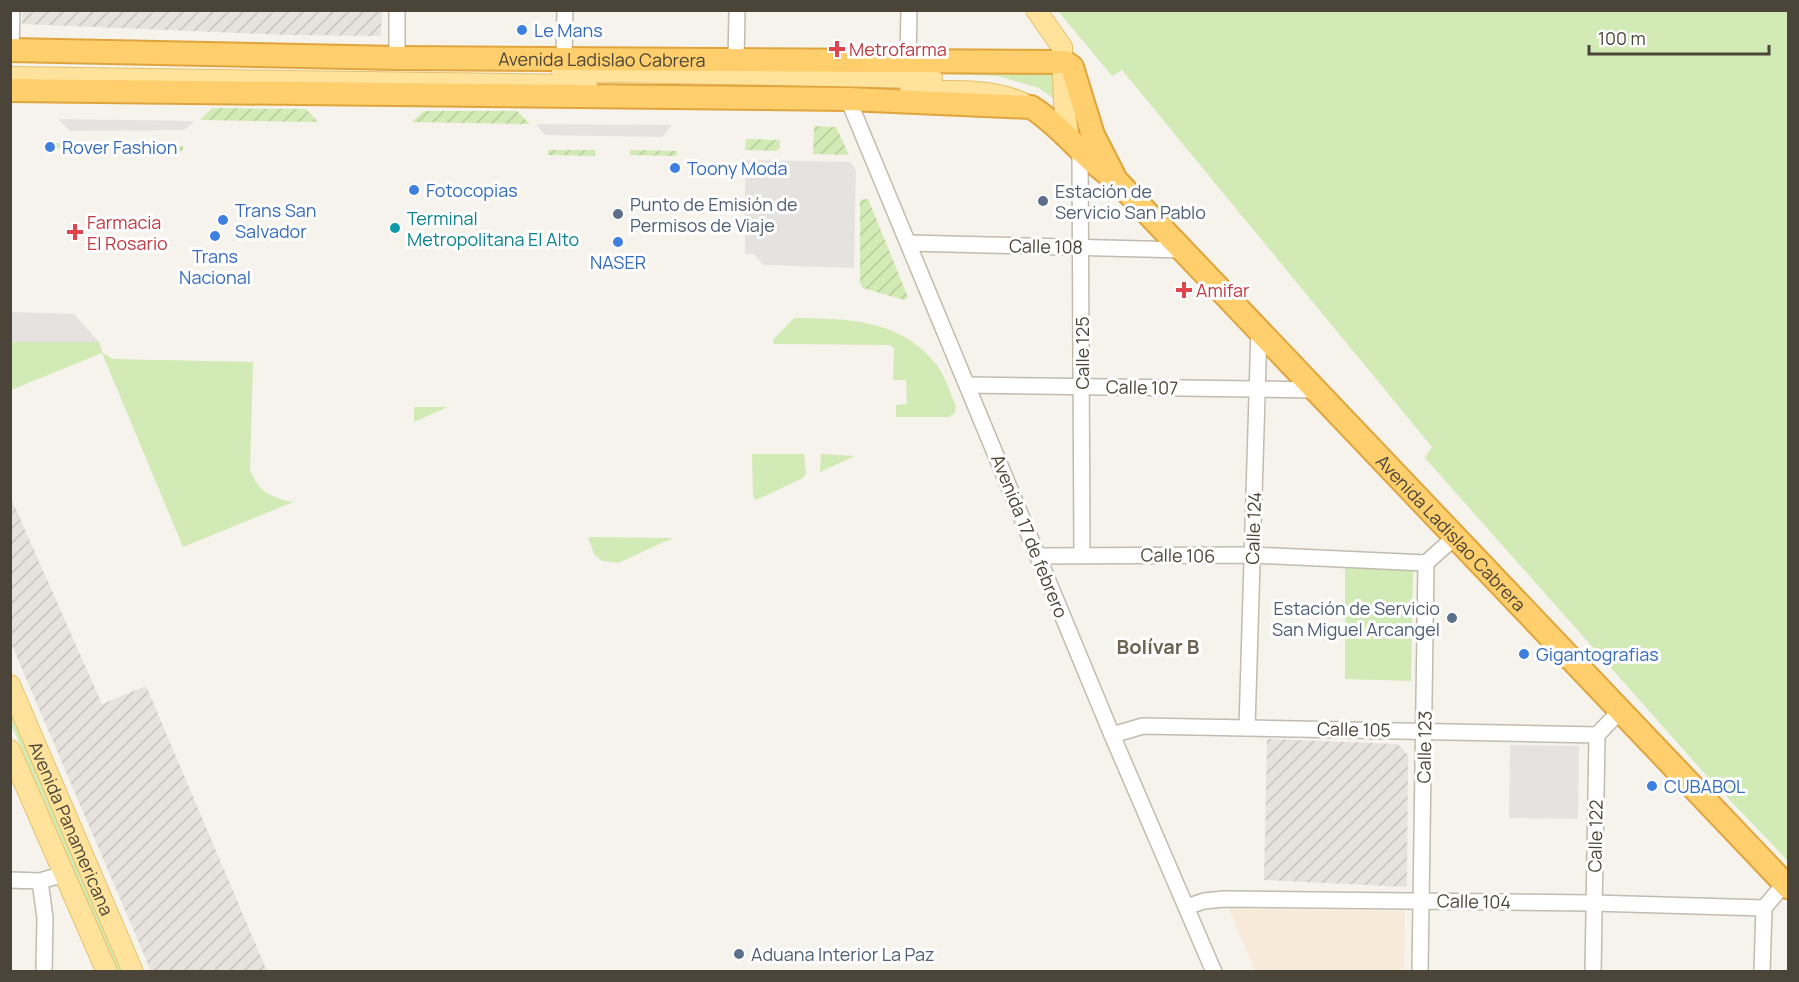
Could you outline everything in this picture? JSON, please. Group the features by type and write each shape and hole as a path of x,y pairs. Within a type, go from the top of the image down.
{"highway":[{"name":"Avenida Ladislao Cabrera","path":"11,54 1065,62 1072,67 1093,135 1115,178"},
{"path":"746,61 783,75 817,61"},
{"name":"Avenida Ladislao Cabrera","path":"10,90 848,99 1031,107 1044,115 1075,146 1115,178 1787,885"}],"main road":[{"path":"1036,10 1062,47 1065,62 1063,85 1075,146"},
{"name":"Avenida Ladislao Cabrera","path":"11,54 783,75 985,86 1031,107"},
{"name":"Avenida Ladislao Cabrera","path":"10,77 985,86"},
{"name":"Avenida Panamericana","path":"10,685 133,972"},
{"name":"Avenida Panamericana","path":"10,750 106,972"}],"street":[{"path":"11,54 12,10"},
{"path":"397,10 397,58"},
{"path":"564,58 565,10"},
{"path":"736,10 746,61"},
{"path":"908,61 909,10"},
{"name":"Avenida 17 de febrero","path":"848,99 1112,735 1214,972"},
{"name":"Calle 125","path":"1075,146 1082,247 1082,554"},
{"name":"Calle 108","path":"909,243 1183,250"},
{"name":"Calle 124","path":"1247,728 1258,329"},
{"name":"Calle 107","path":"967,384 1317,390"},
{"path":"1426,562 1456,536"},
{"name":"Calle 106","path":"1038,556 1252,555 1426,562"},
{"name":"Calle 123","path":"1420,972 1426,562"},
{"path":"1597,735 1621,710"},
{"name":"Calle 105","path":"1112,735 1143,726 1597,735"},
{"name":"Calle 122","path":"1593,972 1597,735"},
{"path":"10,880 40,881 64,874"},
{"path":"40,881 45,918 44,972"},
{"path":"1762,972 1764,908 1787,885"},
{"name":"Calle 104","path":"1186,907 1204,901 1224,899 1593,903 1764,908"}],"shaded area":[{"path":"23,10 382,11 380,36 288,35 22,24"},
{"path":"58,119 195,121 184,130 70,131"},
{"path":"536,124 672,125 662,137 545,135"},
{"path":"745,160 851,162 856,171 854,268 763,265 754,254 745,254"},
{"path":"11,312 74,314 99,342 11,342"},
{"path":"10,496 102,704 146,686 267,971 151,971 11,643"},
{"path":"1267,739 1398,744 1408,755 1407,887 1264,880"},
{"path":"1510,745 1579,746 1578,819 1509,818"},
{"path":"1229,909 1405,911 1404,971 1255,971"}],"green space":[{"path":"1058,11 1788,11 1788,861 1705,774 1425,458 1432,447 1122,70 1112,76"},
{"path":"807,69 1042,70 1054,74 1057,101 1039,88 998,76"},
{"path":"212,108 306,109 318,122 200,120"},
{"path":"424,111 517,111 530,124 412,122"},
{"path":"814,126 836,127 849,155 813,154"},
{"path":"746,139 780,140 780,148 776,151 745,150"},
{"path":"54,143 101,144 101,149 54,148"},
{"path":"137,145 183,146 183,151 137,150"},
{"path":"548,150 595,150 595,156 548,155"},
{"path":"630,150 677,151 677,156 630,155"},
{"path":"868,199 908,297 904,300 863,288 860,283 860,200"},
{"path":"794,318 833,319 871,324 889,329 906,338 921,349 939,368 956,406 955,413 949,417 896,417 896,405 907,404 906,380 893,380 894,349 890,345 774,344 773,340"},
{"path":"11,342 99,342 102,352 113,359 253,362 250,470 257,484 266,492 293,502 183,547 102,353 11,390"},
{"path":"414,407 448,407 414,422"},
{"path":"752,454 804,454 806,474 803,478 756,500 753,496"},
{"path":"821,454 855,456 820,472"},
{"path":"588,537 673,538 618,563 602,561 594,554"},
{"path":"1345,568 1413,571 1411,681 1345,679"},
{"path":"10,705 125,971 117,971 11,724"}],"place":[{"name":"Le Mans","path":"522,30"},
{"name":"Metrofarma","path":"837,49"},
{"name":"Rover Fashion","path":"50,147"},
{"name":"Toony Moda","path":"675,168"},
{"name":"Fotocopias","path":"414,190"},
{"name":"Estación de Servicio San Pablo","path":"1043,201"},
{"name":"Punto de Emisión de Permisos de Viaje","path":"618,214"},
{"name":"Trans San Salvador","path":"223,220"},
{"name":"Terminal Metropolitana El Alto","path":"395,228"},
{"name":"Farmacia El Rosario","path":"75,232"},
{"name":"Trans Nacional","path":"215,236"},
{"name":"NASER","path":"618,242"},
{"name":"Amifar","path":"1184,290"},
{"name":"Estación de Servicio San Miguel Arcangel","path":"1452,618"},
{"name":"Gigantografias","path":"1524,654"},
{"name":"CUBABOL","path":"1652,786"},
{"name":"Aduana Interior La Paz","path":"739,954"}],"district":[{"name":"Bolívar B","path":"1158,646"}]}
